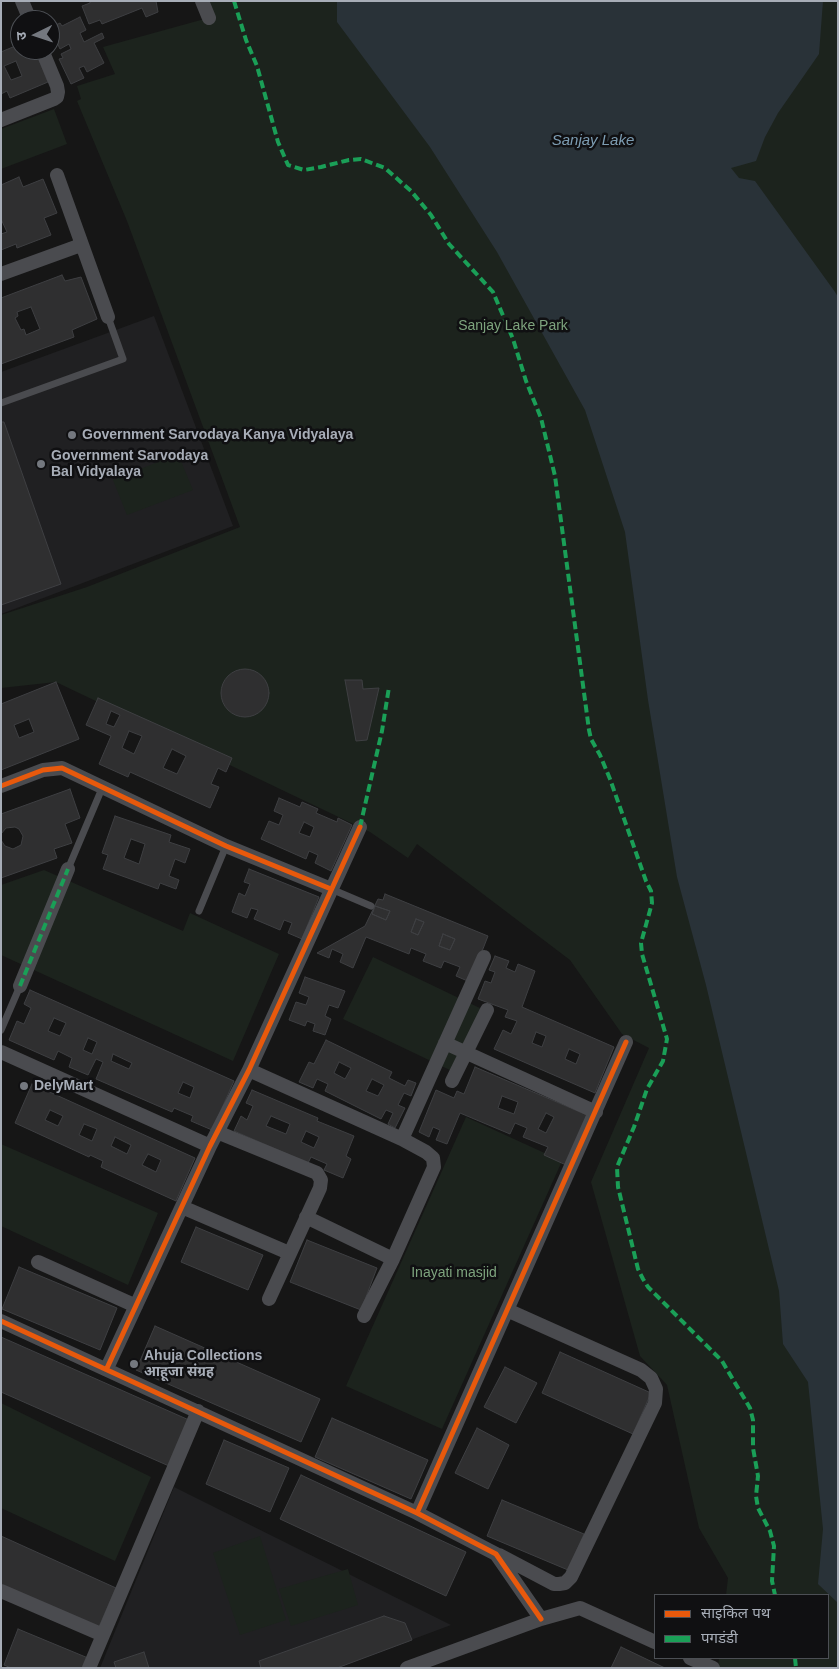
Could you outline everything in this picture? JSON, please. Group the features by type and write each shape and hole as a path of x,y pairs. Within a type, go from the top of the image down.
{"street":[{"path":"202,1 209,18"},
{"path":"1,120 57,97 57,86 46,60"},
{"path":"56,174 108,317"},
{"path":"1,274 81,245"},
{"path":"1,786 44,770 62,768 226,846 331,889"},
{"path":"107,1368 210,1146 249,1070 360,827"},
{"path":"20,986 68,869"},
{"path":"402,1139 484,957"},
{"path":"452,1081 468,1052 486,1010"},
{"path":"418,1513 626,1042"},
{"path":"445,1043 596,1112"},
{"path":"1,1052 210,1146"},
{"path":"249,1070 402,1139 433,1158 434,1167 364,1316"},
{"path":"217,1132 317,1173 321,1180 320,1188 269,1299"},
{"path":"182,1207 290,1253"},
{"path":"306,1216 392,1259"},
{"path":"38,1262 136,1306"},
{"path":"1,1321 107,1368 418,1513 554,1584 565,1583 571,1578 655,1403 656,1389 651,1378 641,1370 507,1310"},
{"path":"89,1668 198,1411"},
{"path":"496,1554 541,1620"},
{"path":"1,1591 103,1634"},
{"path":"407,1668 580,1608 654,1642"},
{"path":"692,1659 713,1668"}],"lane":[{"path":"1,404 123,359 108,317"},
{"path":"68,869 102,786"},
{"path":"199,911 226,846"},
{"path":"331,889 371,906"},
{"path":"1,1030 20,986"}],"shaded area":[{"path":"154,316 233,526 1,614 1,372"},
{"path":"174,1487 451,1625 336,1668 100,1668"}],"green space":[{"name":"Sanjay Lake Park","path":"202,1 838,1 838,1668 718,1668 719,1659 829,1659 829,1594 726,1594 728,1578 699,1528 667,1385 640,1356 591,1182 649,1048 622,1034 570,960 417,844 408,858 370,832 56,682 1,688 1,615 87,587 240,527 127,221 77,101 81,99 77,86 115,74 103,47 208,18"},
{"path":"54,109 67,144 1,169 1,129"},
{"path":"178,454 193,490 127,515 113,480"},
{"path":"44,870 183,931 190,913 279,954 233,1061 1,955 1,885"},
{"path":"373,957 484,1010 454,1072 343,1019"},
{"name":"Inayati masjid","path":"466,1117 562,1161 442,1429 346,1386"},
{"path":"1,1144 158,1213 128,1285 1,1226"},
{"path":"1,1403 151,1477 115,1561 1,1508"},
{"path":"260,1536 286,1620 240,1635 213,1553"},
{"path":"348,1569 358,1605 291,1626 279,1589"}],"water":[{"name":"Sanjay Lake","path":"337,1 823,1 819,54 778,113 765,137 756,161 731,168 739,178 755,181 838,297 838,1603 818,1584 823,1529 808,1382 783,1344 779,1291 706,985 677,877 648,700 625,532 585,410 497,252 430,147 337,22"}],"building":[{"path":"90,1 156,1 158,12 146,17 142,8 102,24 100,20 89,24 82,6 90,3"},
{"path":"80,17 86,30 80,33 84,42 102,33 104,38 94,43 104,63 87,72 84,66 79,68 84,78 71,84 59,60 63,58 61,54 71,49 69,44 60,49 60,23 62,26"},
{"path":"10,48 10,60 39,60 48,82 10,98 7,91 1,94 1,52","holes":["16,61 22,76 11,80 4,66"]},
{"path":"19,177 23,187 43,179 57,213 44,218 51,235 17,248 16,244 1,250 1,234 7,232 1,219 1,185"},
{"path":"62,275 65,281 81,277 97,319 72,330 74,337 1,364 1,298","holes":["31,307 40,329 26,335 24,329 21,330 15,318 18,316 17,312"]},
{"path":"1,422 4,422 61,584 1,605"},
{"path":"240,669 250,669 262,676 269,688 269,698 262,710 250,717 240,717 232,713 225,706 221,698 221,688 225,680 232,673"},
{"path":"345,680 362,680 363,689 379,688 367,740 356,741"},
{"path":"56,682 79,739 1,770 1,704","holes":["29,719 34,732 19,738 14,725"]},
{"path":"98,698 232,758 226,772 218,768 211,784 219,787 210,808 130,772 128,777 99,764 111,736 86,725","holes":["111,711 120,715 114,727 106,724","129,731 142,736 134,754 122,748","172,749 186,756 177,774 163,768"]},
{"path":"70,789 80,818 65,824 72,843 54,849 57,858 1,878 1,840 5,846 13,849 21,845 23,836 19,829 15,827 6,828 1,834 1,814"},
{"path":"279,798 300,807 302,802 318,809 316,813 337,822 338,818 352,825 331,871 315,863 318,855 309,851 306,859 261,839 269,821 279,825 283,815 274,811","holes":["304,822 314,827 310,837 299,833"]},
{"path":"115,816 171,835 169,842 190,849 185,863 175,859 169,876 179,880 176,889 160,883 158,889 103,869 108,855 102,853","holes":["131,839 145,844 139,864 124,858"]},
{"path":"249,869 319,897 302,939 288,933 292,923 284,920 280,930 254,919 258,910 251,908 247,918 232,912 239,893 245,896 250,884 244,882"},
{"path":"385,894 488,936 470,982 456,976 460,967 444,961 441,968 423,961 426,954 411,948 409,954 366,937 353,968 340,962 343,954 332,949 329,958 317,953 365,926 378,899 383,900","holes":["375,906 390,911 386,920 372,914","416,919 424,922 418,935 411,932","443,934 455,939 450,950 439,946"]},
{"path":"375,906 390,911 386,920 372,914"},
{"path":"416,919 424,922 418,935 411,932"},
{"path":"443,934 455,939 450,950 439,946"},
{"path":"495,956 509,961 506,968 515,972 518,964 535,971 522,1007 614,1047 595,1093 494,1049 503,1030 511,1034 517,1021 505,1017 508,1010 478,999 485,981 491,983 495,972 489,970","holes":["536,1032 546,1036 542,1047 532,1043","569,1049 580,1054 576,1064 565,1059"]},
{"path":"305,977 345,991 338,1008 329,1005 325,1016 331,1019 325,1035 313,1031 315,1024 307,1021 305,1026 289,1020 296,1002 306,1005 309,997 299,993"},
{"path":"30,990 234,1081 212,1130 191,1121 193,1116 174,1108 172,1112 96,1079 103,1062 96,1059 88,1075 69,1067 72,1058 58,1051 54,1060 9,1040 17,1021 24,1024 31,1008 24,1004","holes":["54,1018 66,1023 60,1036 48,1031","88,1038 97,1042 92,1054 83,1050","113,1054 132,1063 129,1069 111,1061","183,1082 194,1087 190,1098 178,1093"]},
{"path":"326,1040 392,1072 389,1078 405,1086 408,1080 416,1083 411,1096 404,1093 398,1105 405,1108 395,1128 388,1124 393,1113 386,1110 381,1119 325,1091 328,1084 317,1079 313,1088 299,1082 309,1062 314,1064","holes":["339,1062 351,1068 345,1079 334,1073","372,1079 384,1085 378,1096 366,1091"]},
{"path":"475,1067 587,1115 566,1165 544,1155 548,1147 523,1137 527,1128 515,1123 510,1134 460,1113 447,1144 436,1140 440,1130 433,1127 429,1137 419,1132 436,1090 454,1098 457,1091 464,1094","holes":["502,1096 518,1102 514,1114 498,1108","546,1113 554,1117 546,1133 538,1129"]},
{"path":"32,1084 195,1158 176,1201 101,1167 103,1161 90,1155 89,1157 15,1123","holes":["50,1110 63,1116 58,1126 45,1120","84,1124 97,1129 92,1141 79,1135","115,1137 131,1145 127,1154 111,1146","148,1154 161,1160 156,1172 142,1165"]},
{"path":"252,1090 318,1118 317,1121 354,1136 346,1156 351,1159 343,1178 324,1170 327,1164 311,1157 308,1163 234,1131 241,1116 247,1120 253,1106 246,1103","holes":["271,1116 290,1124 286,1134 266,1126","306,1131 319,1137 314,1148 301,1142"]},
{"path":"196,1227 263,1255 248,1290 181,1262"},
{"path":"307,1240 377,1268 361,1310 290,1282"},
{"path":"19,1267 117,1308 100,1350 2,1309"},
{"path":"155,1326 320,1399 301,1442 136,1370"},
{"path":"1,1337 189,1420 169,1466 1,1392"},
{"path":"560,1352 651,1393 633,1434 542,1393"},
{"path":"505,1367 537,1383 516,1423 484,1407"},
{"path":"332,1418 428,1460 411,1499 315,1457"},
{"path":"477,1428 509,1445 488,1489 455,1473"},
{"path":"224,1440 289,1468 270,1512 206,1484"},
{"path":"301,1475 466,1552 446,1596 280,1519"},
{"path":"502,1500 584,1534 568,1570 487,1536"},
{"path":"1,1536 116,1588 98,1629 1,1586"},
{"path":"384,1616 405,1623 412,1640 337,1668 261,1668 259,1661"},
{"path":"18,1629 88,1658 84,1668 11,1668 4,1665"},
{"path":"621,1647 665,1668 611,1668"},
{"path":"144,1652 149,1668 116,1668 114,1662"}],"marked path":[{"path":"234,1 246,40 257,66 278,142 288,165 304,170 361,159 385,168 411,191 431,215 449,244 493,292 513,339 526,381 541,418 555,476 589,730 591,739 610,779 651,891 652,903 641,943 642,954 667,1039 663,1061 647,1089 634,1127 617,1167 618,1187 638,1269 643,1279 648,1287 722,1361 750,1408 753,1420 753,1448 758,1476 756,1496 758,1508 770,1531 774,1546 772,1581 775,1594"},
{"path":"360,827 382,731 389,687"},
{"path":"20,986 68,869"},
{"path":"795,1659 796,1668"}],"cycle path":[{"path":"1,786 43,770 62,768 226,846 331,889"},
{"path":"107,1368 210,1146 249,1070 360,827"},
{"path":"417,1513 626,1042"},
{"path":"1,1321 417,1513 496,1554 541,1619"}],"place":[{"name":"Government Sarvodaya Kanya Vidyalaya","path":"72,435"},
{"name":"Government Sarvodaya Bal Vidyalaya","path":"41,464"},
{"name":"DelyMart","path":"24,1086"},
{"name":"Ahuja Collections आहूजा संग्रह","path":"134,1364"}]}
